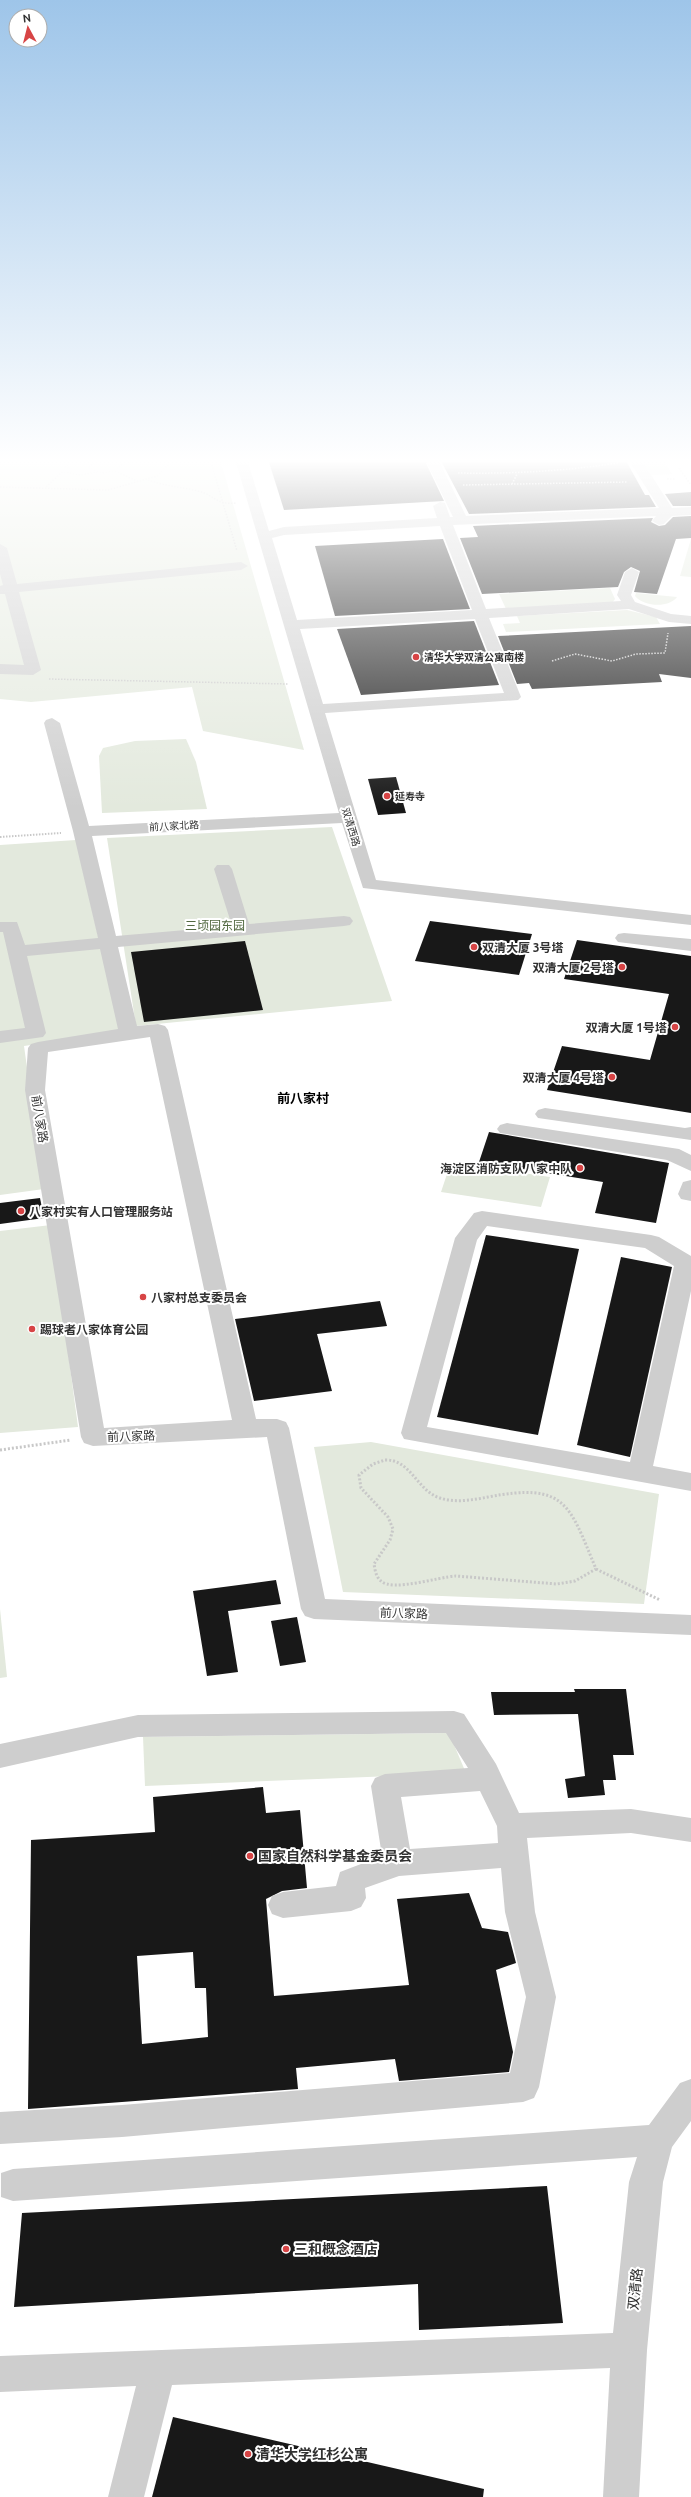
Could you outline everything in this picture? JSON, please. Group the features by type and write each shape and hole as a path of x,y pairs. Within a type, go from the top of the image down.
{"street":[{"path":"0,669 33,670 6,589 4,576"},
{"path":"6,589 144,576"},
{"name":"双清西路","path":"277,576 318,709 348,818 369,884 691,920"},
{"path":"318,709 514,697 466,576"},
{"path":"630,605 624,595 631,576"},
{"path":"292,625 630,605 669,618 691,620"},
{"path":"52,723 82,831 129,1033 158,1030 246,1427"},
{"name":"前八家北路","path":"82,831 348,818"},
{"path":"223,869 242,930"},
{"path":"17,951 344,921"},
{"path":"0,927 11,926 36,1033 0,1037"},
{"path":"624,938 691,945"},
{"name":"前八家路","path":"129,1033 38,1048 35,1090 93,1437 132,1438 246,1427 277,1428 314,1609 691,1625"},
{"path":"545,1114 687,1135 691,1134"},
{"path":"507,1129 672,1154 691,1164"},
{"path":"691,1187 689,1194 691,1194"},
{"path":"640,1471 686,1263 651,1242 482,1218 466,1238 413,1433 640,1471 691,1482"},
{"path":"0,1756 138,1726 454,1722 489,1778 513,1840 520,1912 541,1997 523,2087 122,2122 0,2128"},
{"path":"398,1863 385,1786 489,1778"},
{"path":"283,1905 351,1898 350,1881 398,1863 513,1840 631,1821 691,1830"},
{"name":"双清路","path":"621,2497 629,2350 646,2182 658,2140 691,2094"},
{"path":"13,2185 658,2140"},
{"path":"0,2374 629,2350"},
{"path":"126,2497 158,2369"}],"path":[{"path":"552,661 566,655 575,654 612,660 636,654 664,653 669,618"},
{"path":"33,670 48,679 292,684"},
{"path":"0,837 82,831"},
{"path":"0,1450 93,1437"},
{"path":"596,1569 573,1582 548,1583 475,1575 438,1577 408,1585 386,1585 377,1577 374,1564 390,1540 393,1529 388,1517 361,1488 359,1475 368,1465 388,1459 402,1464 414,1480 434,1497 440,1499 454,1502 471,1501 536,1490 555,1497 572,1512 596,1569 663,1602"}],"green space":[{"path":"0,576 254,576 304,750 203,731 192,687 31,702 0,699"},
{"path":"680,576 691,576 691,577"},
{"path":"610,588 615,599 612,603 507,611 499,594"},
{"path":"636,593 677,597 668,603 656,605 649,604 639,599 635,596"},
{"path":"627,610 656,617 660,624 506,632 503,624 520,623 517,616"},
{"path":"186,739 196,762 207,809 102,813 99,756 103,748 135,741"},
{"name":"三顷园东园","path":"332,827 392,1001 136,1026 107,838"},
{"path":"76,840 120,1032 24,1046 44,1189 0,1195 0,845"},
{"path":"451,1162 550,1177 541,1207 441,1192"},
{"name":"踢球者八家体育公园","path":"51,1225 78,1427 0,1433 0,1231"},
{"path":"371,1442 659,1494 644,1604 343,1592 314,1447"},
{"path":"0,1609 7,1677 0,1678"},
{"path":"449,1733 466,1773 145,1786 143,1737"}],"building":[{"path":"323,576 457,576 470,609 335,616"},
{"path":"475,576 623,576 618,587 482,594"},
{"path":"639,576 663,576 657,594 634,592"},
{"name":"清华大学双清公寓南楼","path":"474,621 499,685 361,695 337,629"},
{"path":"691,626 691,678 659,674 662,682 532,689 529,683 517,684 498,636"},
{"name":"延寿寺","path":"396,777 406,813 378,815 368,779"},
{"name":"双清大厦 3号塔","path":"430,921 532,934 519,975 415,961"},
{"path":"577,940 691,956 691,1113 547,1090 562,1046 650,1060 669,994 564,979"},
{"path":"245,941 263,1010 144,1022 131,952"},
{"path":"489,1132 669,1163 656,1223 595,1213 603,1182 479,1162"},
{"name":"八家村实有人口管理服务站","path":"40,1198 44,1218 0,1224 0,1203"},
{"path":"486,1235 579,1249 538,1435 437,1417"},
{"path":"621,1257 672,1267 630,1457 577,1445"},
{"path":"380,1301 387,1326 317,1334 332,1391 254,1401 235,1319"},
{"path":"276,1580 281,1604 228,1611 238,1672 207,1676 193,1591"},
{"path":"297,1617 306,1662 280,1666 271,1621"},
{"path":"574,1689 626,1689 634,1755 613,1755 616,1780 603,1780 605,1795 568,1798 565,1779 585,1776 578,1714 494,1715 491,1692 575,1692"},
{"path":"263,1787 266,1813 300,1810 307,1888 282,1891 266,1899 274,1996 409,1985 397,1899 469,1893 482,1928 508,1932 516,1963 496,1970 513,2052 509,2072 399,2081 395,2059 296,2068 298,2089 28,2109 31,1840 155,1832 153,1797","holes":["193,1952 195,1988 206,1988 208,2037 142,2044 137,1956"]},
{"name":"三和概念酒店","path":"547,2186 563,2323 419,2330 418,2284 14,2307 22,2213"},
{"name":"清华大学红杉公寓","path":"173,2417 484,2489 483,2497 152,2497"}],"place":[{"name":"清华大学双清公寓南楼","path":"416,657"},
{"name":"延寿寺","path":"387,796"},
{"name":"双清大厦 3号塔","path":"474,947"},
{"name":"双清大厦 2号塔","path":"622,967"},
{"name":"双清大厦 1号塔","path":"675,1027"},
{"name":"双清大厦 4号塔","path":"612,1077"},
{"name":"海淀区消防支队八家中队","path":"580,1168"},
{"name":"八家村实有人口管理服务站","path":"21,1211"},
{"name":"八家村总支委员会","path":"143,1297"},
{"name":"踢球者八家体育公园","path":"32,1329"},
{"name":"国家自然科学基金委员会","path":"250,1856"},
{"name":"三和概念酒店","path":"286,2249"},
{"name":"清华大学红杉公寓","path":"248,2454"}],"district":[{"name":"前八家村","path":"303,1098"}]}
